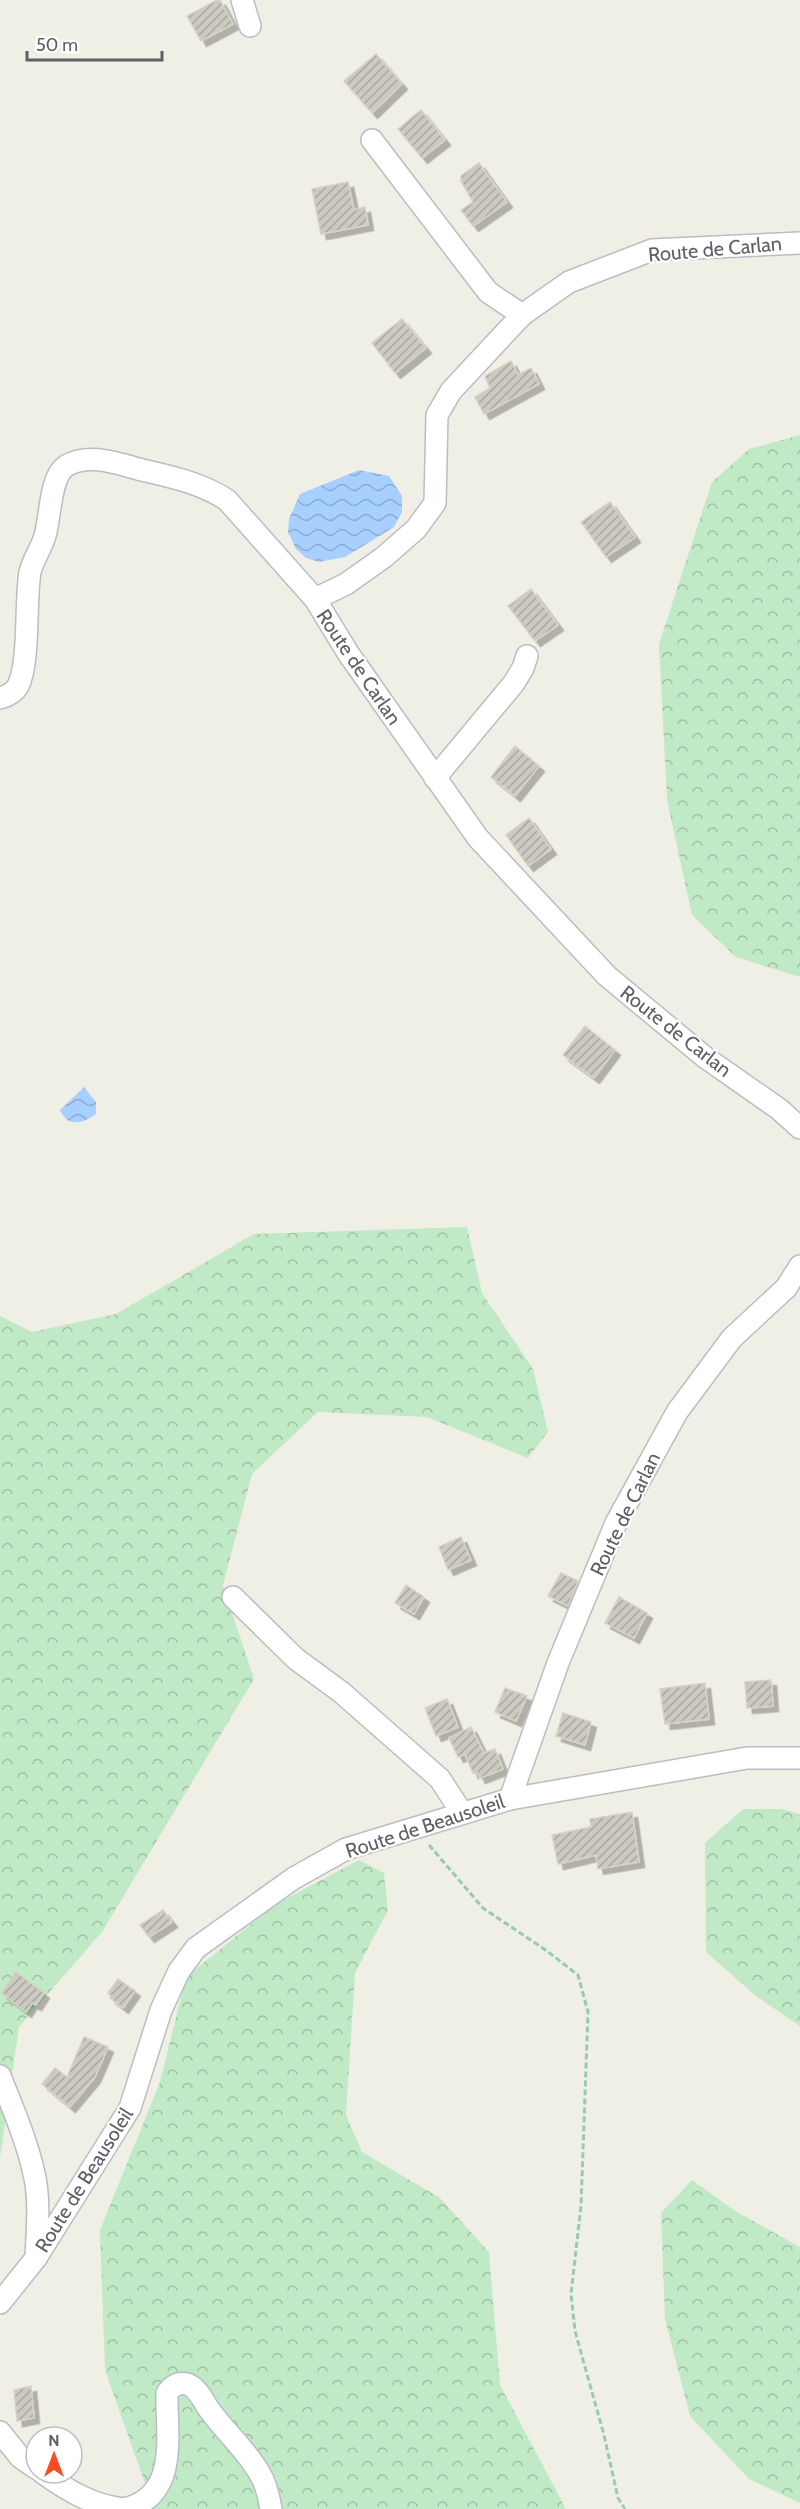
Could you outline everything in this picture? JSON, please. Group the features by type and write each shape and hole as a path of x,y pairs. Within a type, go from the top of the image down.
{"street":[{"path":"242,0 250,26"},
{"path":"372,140 488,292 522,315"},
{"name":"Route de Carlan","path":"800,243 652,250 569,282 522,315 451,391 437,415 435,503 416,529 384,557 346,584 315,599 348,653 478,838 607,976 706,1058 778,1109 800,1128"},
{"path":"0,698 9,696 18,686 23,664 31,572 45,538 57,478 64,466 77,461 105,460 198,484 213,491 227,500 315,599"},
{"path":"435,778 514,683 527,656"},
{"name":"Route de Carlan","path":"510,1799 558,1663 616,1523 677,1412 732,1338 786,1288 800,1266"},
{"path":"233,1598 296,1659 341,1692 440,1779 462,1813"},
{"name":"Route de Beausoleil","path":"0,2303 36,2258 130,2108 161,2010 179,1971 196,1948 294,1878 346,1849 510,1799 747,1758 800,1758"},
{"path":"0,2076 26,2142 35,2179 38,2212 36,2258"},
{"path":"62,2485 82,2498 106,2507 124,2509 140,2506 152,2494 164,2475 169,2451 167,2392 171,2386 187,2384 194,2388 220,2424 252,2461 261,2476 272,2509"},
{"path":"0,2432 24,2460"}],"path":[{"path":"414,1827 483,1908 578,1975 588,2012 581,2206 571,2294 575,2331 604,2435 618,2498 625,2509"}],"green space":[{"path":"800,435 800,977 736,957 692,915 667,800 659,644 712,482 749,449"},
{"path":"467,1227 482,1293 533,1369 548,1432 528,1458 427,1417 318,1412 252,1474 223,1585 254,1679 102,1932 19,2027 0,2158 0,1316 32,1332 116,1314 254,1234"},
{"path":"743,1809 781,1809 800,1814 800,2026 757,1997 706,1952 705,1843"},
{"path":"359,1860 384,1873 388,1910 355,1973 346,2115 362,2152 440,2198 489,2252 500,2385 566,2509 154,2509 105,2370 100,2230 160,2082 186,1977 276,1904"},
{"path":"692,2180 735,2211 800,2247 800,2503 749,2479 690,2416 665,2319 661,2213"}],"water":[{"path":"359,470 389,476 402,496 402,512 394,527 345,557 319,562 306,558 296,549 288,532 289,519 300,494"},
{"path":"84,1087 96,1102 96,1114 81,1122 72,1122 60,1110"}],"building":[{"path":"220,0 233,24 201,41 187,16"},
{"path":"376,54 402,84 372,113 344,81"},
{"path":"421,110 445,140 422,158 398,129"},
{"path":"479,163 507,202 473,226 461,210 473,202 461,181 461,176"},
{"path":"348,182 354,210 365,207 368,225 321,234 312,189"},
{"path":"402,319 426,348 395,373 372,343"},
{"path":"511,361 518,375 531,368 539,384 484,414 475,397 490,388 485,376"},
{"path":"610,502 635,537 606,557 581,522"},
{"path":"531,589 558,625 535,641 508,606"},
{"path":"515,746 539,766 515,796 491,777"},
{"path":"529,818 551,849 528,866 506,835"},
{"path":"585,1026 615,1050 594,1078 563,1055"},
{"path":"461,1537 471,1560 448,1570 439,1547"},
{"path":"561,1573 578,1581 568,1606 548,1596"},
{"path":"406,1585 424,1597 414,1614 395,1603"},
{"path":"619,1597 647,1613 634,1638 605,1623"},
{"path":"771,1680 773,1706 747,1708 745,1682"},
{"path":"705,1683 709,1719 665,1724 660,1689"},
{"path":"505,1688 527,1696 516,1721 495,1712"},
{"path":"447,1699 458,1727 436,1736 425,1708"},
{"path":"563,1713 591,1722 585,1745 556,1736"},
{"path":"471,1727 484,1753 495,1749 503,1769 480,1778 477,1772 473,1773 465,1754 458,1757 449,1738"},
{"path":"632,1812 639,1862 598,1869 596,1855 558,1864 552,1835 591,1827 590,1819"},
{"path":"163,1910 172,1922 149,1937 140,1925"},
{"path":"16,1972 44,1993 36,2005 32,2003 26,2012 2,1993"},
{"path":"118,1979 135,1991 123,2008 110,1998 108,1993"},
{"path":"84,2037 108,2047 95,2077 70,2107 42,2084 55,2068 67,2077"},
{"path":"31,2386 34,2418 17,2421 14,2390"}]}
